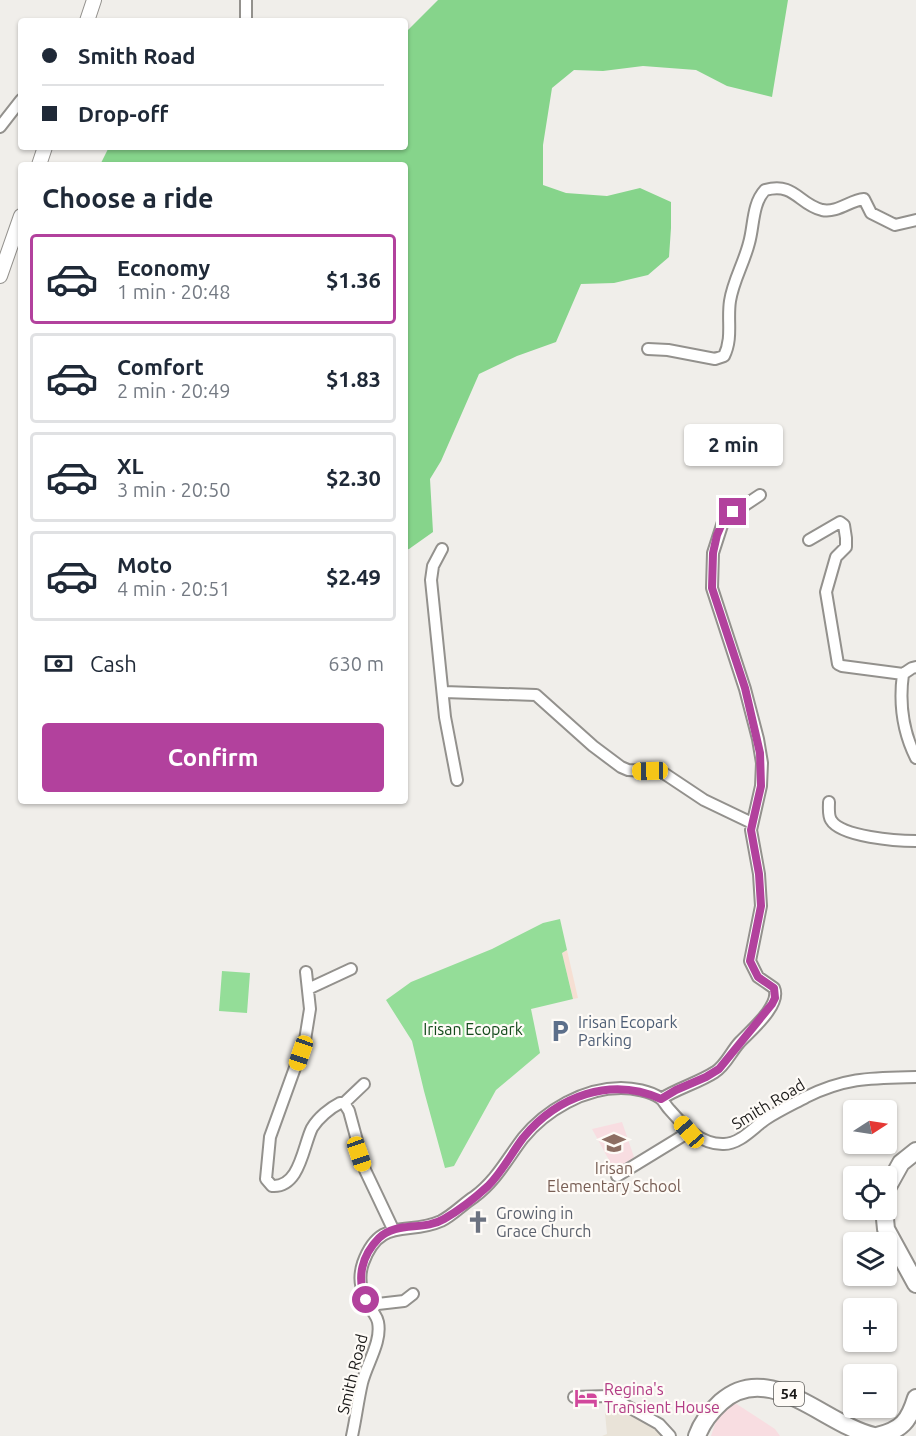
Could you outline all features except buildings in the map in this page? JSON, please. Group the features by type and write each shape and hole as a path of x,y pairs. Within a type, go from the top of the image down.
{"highway":[{"path":"897,1170 901,1163 916,1151"},
{"path":"885,1220 886,1229 892,1242 916,1284"},
{"name":"54","path":"697,1436 708,1415 725,1399 744,1389 758,1387 792,1396 844,1430 875,1436 896,1430 904,1424 911,1415 916,1398"}],"main road":[{"path":"88,18 94,0"},
{"path":"0,276 18,225"}],"street":[{"path":"246,0 246,18"},
{"path":"0,127 18,104"},
{"path":"648,349 668,350 715,359 724,356 730,339 732,290 745,257 759,199 765,190 788,189 822,209 840,208 864,200 871,213 895,225 916,220"},
{"path":"344,1103 349,1111 365,1170 393,1229 426,1225 443,1220 487,1186 536,1123 570,1101 602,1090 621,1088 641,1091 661,1099 719,1069 758,1023 775,998 774,988 758,977 750,961 761,906 759,874 752,842 752,823 757,812 762,763 745,688 712,588 712,570 717,535 724,519 760,495"},
{"path":"809,540 840,522 844,525 846,547 836,557 826,592 838,664 903,674 916,667"},
{"path":"442,549 433,566 431,580 445,717 457,780"},
{"path":"903,674 902,712 906,734 916,758"},
{"path":"444,692 536,695 593,746 621,767 628,770 662,772 704,800 752,823"},
{"path":"829,802 832,822 848,832 901,841 916,841"},
{"path":"308,989 351,969"},
{"path":"306,972 310,1009 305,1040 270,1137 266,1179 268,1184 276,1186 286,1182 299,1165 312,1128 328,1110 344,1103 364,1084"},
{"name":"Smith Road","path":"661,1099 689,1132 721,1145 730,1144 766,1119 825,1089 845,1082 870,1077 916,1077"},
{"path":"617,1176 689,1132"},
{"name":"Smith Road","path":"352,1436 362,1385 378,1331 377,1317 361,1290 360,1282 364,1261 381,1236 393,1229"},
{"path":"369,1305 404,1301 413,1294"},
{"path":"574,1397 609,1396 659,1424 670,1436"}],"shaded area":[{"path":"567,950 578,998 573,999 562,953"},
{"name":"Irisan Elementary School","path":"622,1122 634,1157 615,1171 592,1129"},
{"path":"732,1401 775,1429 780,1436 711,1436 717,1418"},
{"path":"615,1406 658,1427 666,1436 602,1436 607,1434 605,1413"}],"green space":[{"path":"438,0 788,0 772,97 727,86 696,70 643,66 603,71 574,70 552,88 543,145 543,185 566,193 607,196 640,188 671,202 669,257 648,275 614,283 581,284 556,342 517,356 479,374 441,461 430,479 433,532 408,549 408,162 102,162 108,150 408,150 408,30"},
{"name":"Irisan Ecopark","path":"560,919 567,950 562,953 573,999 531,1009 540,1053 496,1090 454,1166 445,1168 412,1041 386,1000 411,982 492,949 543,923"},
{"path":"222,971 250,973 247,1013 219,1011"}],"place":[{"name":"Irisan Ecopark Parking","path":"560,1031"},
{"name":"Irisan Elementary School","path":"614,1143"},
{"name":"Growing in Grace Church","path":"478,1222"},
{"name":"Regina's Transient House","path":"586,1398"}],"route":[{"path":"366,1300 361,1290 360,1274 364,1261 381,1236 393,1229 426,1225 443,1220 496,1177 536,1123 570,1101 602,1090 621,1088 649,1093 661,1099 714,1073 758,1023 775,998 774,988 758,977 750,961 761,906 759,874 751,830 760,799 762,763 745,688 712,588 713,553 717,535 724,519 733,512"}]}
